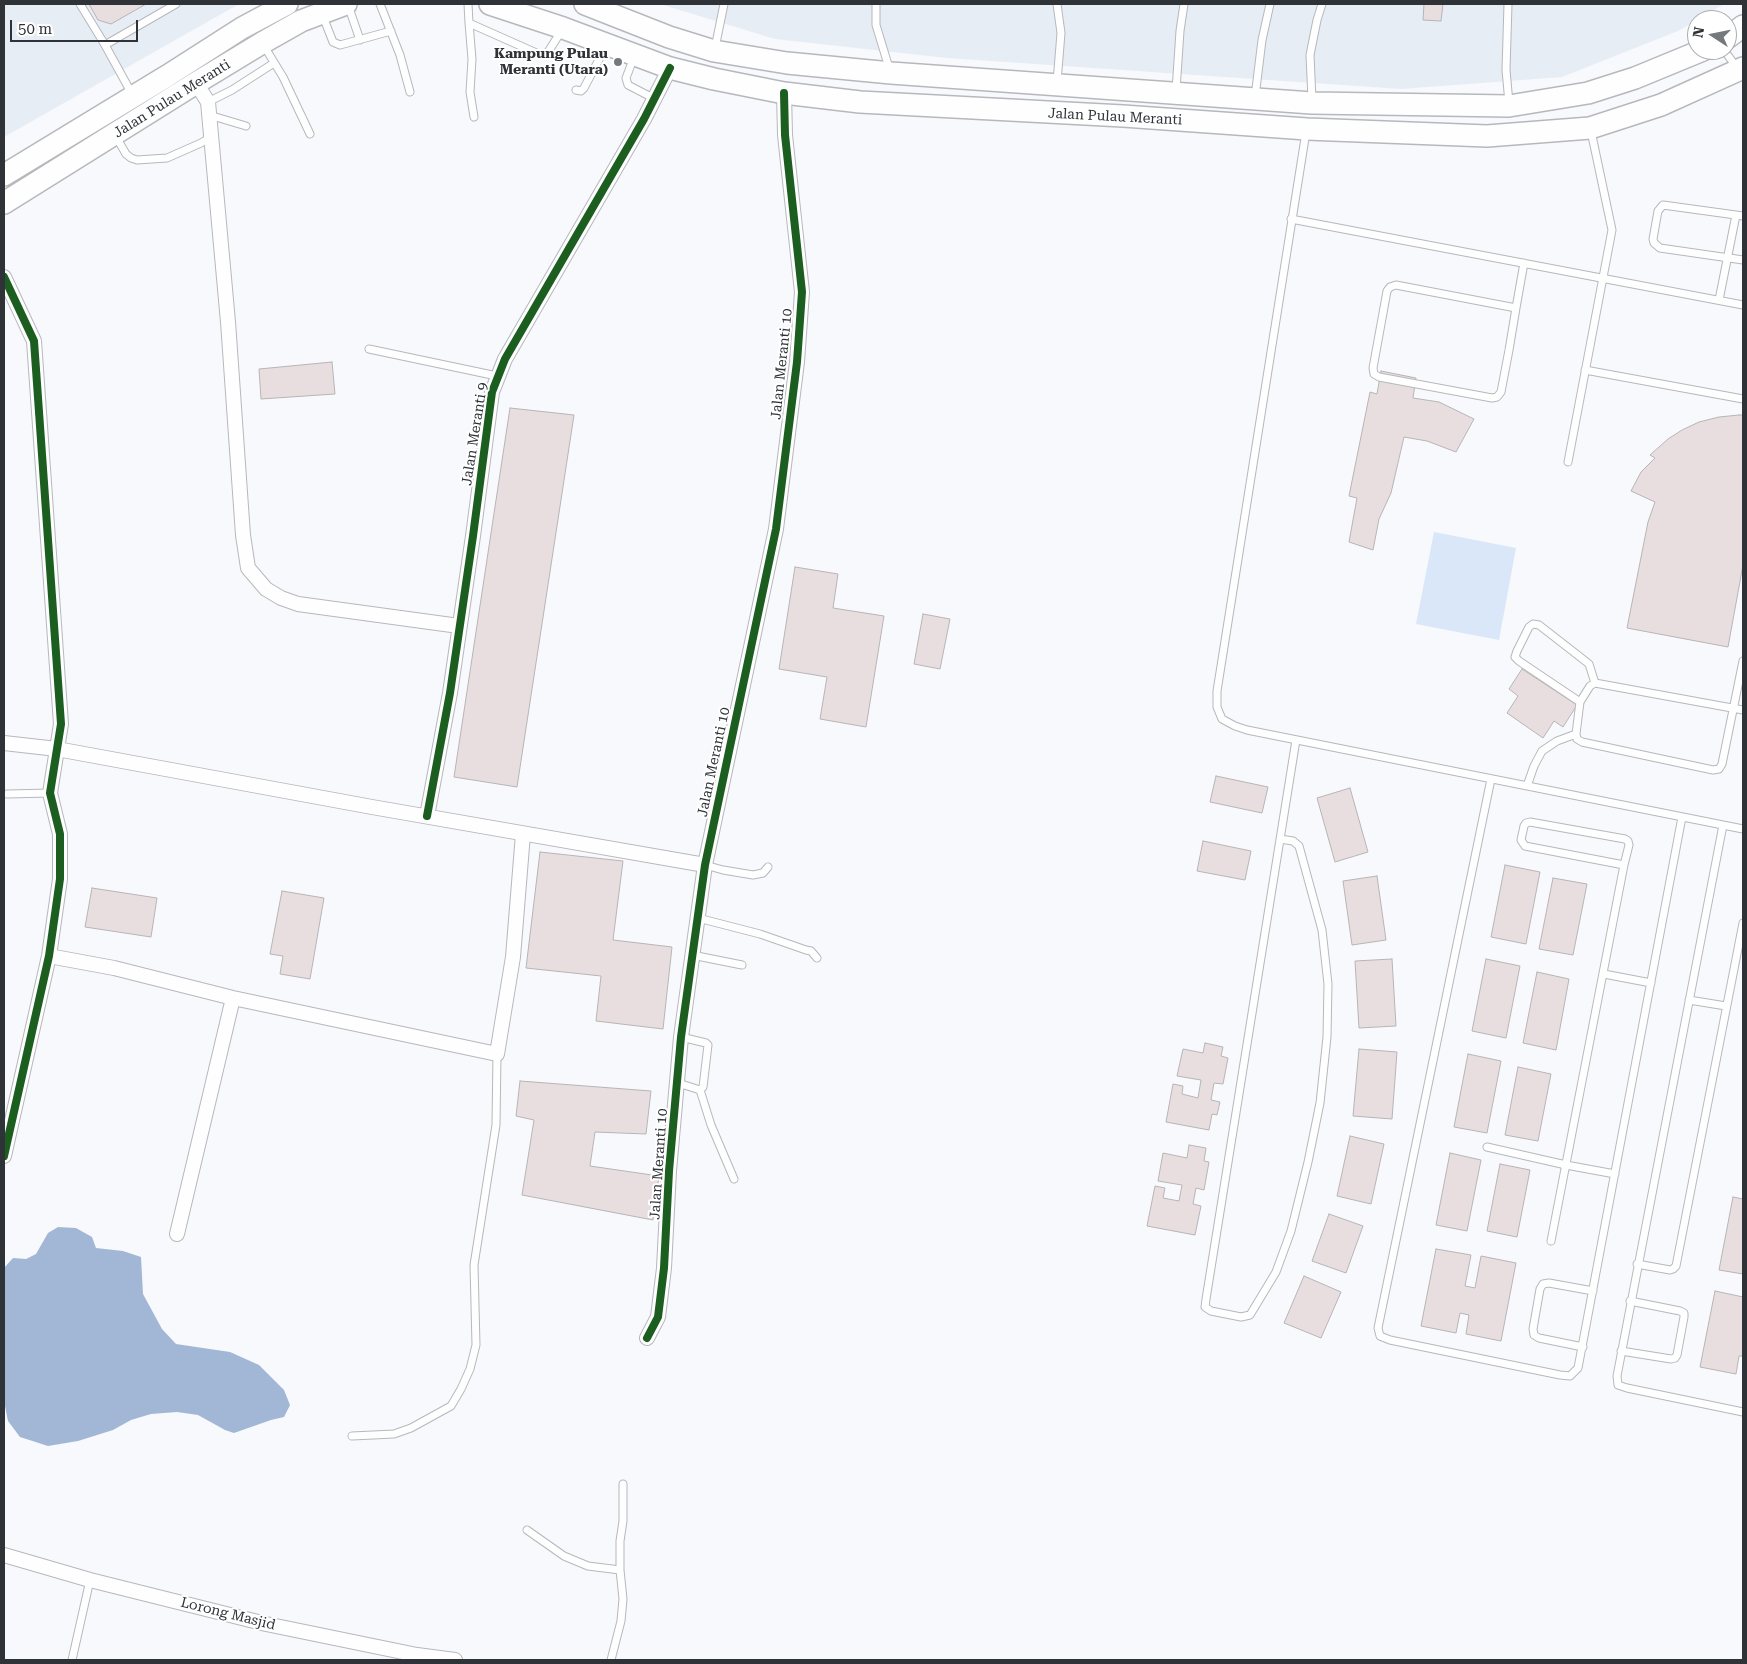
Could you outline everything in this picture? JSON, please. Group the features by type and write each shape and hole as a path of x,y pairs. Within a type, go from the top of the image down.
{"main road":[{"name":"Jalan Pulau Meranti","path":"4,175 242,28 287,4"},
{"name":"Jalan Pulau Meranti","path":"4,203 262,43 301,21 347,4"},
{"name":"Jalan Pulau Meranti","path":"490,4 563,28 670,68 784,93 926,106 1123,116 1307,129 1487,136 1590,128 1661,105 1742,72"},
{"name":"Jalan Pulau Meranti","path":"585,4 669,38 723,54 830,69 1312,103 1509,106 1588,93 1635,78 1687,57"},
{"path":"826,98 830,69"}],"street":[{"name":"Jalan Meranti 9","path":"426,816 450,693 474,536 492,392 497,376 655,99 670,68"},
{"path":"196,83 208,109 228,322 243,535 248,568 266,589 281,598 298,604 460,626"},
{"name":"Jalan Meranti 10","path":"647,1338 658,1317 664,1268 669,1171 681,1037 705,865 776,529 797,362 802,292 785,135 784,93"},
{"path":"4,277 34,341 62,724 50,793 60,834 60,879 49,956 4,1156"},
{"path":"4,743 57,749 523,834 705,865"},
{"path":"49,956 114,968 233,998 497,1054 513,957 523,834"},
{"path":"177,1234 233,998"},
{"name":"Lorong Masjid","path":"4,1555 90,1580 266,1624 417,1655 455,1660"}],"lane":[{"path":"80,4 134,96"},
{"path":"106,46 176,4"},
{"path":"347,4 360,40"},
{"path":"380,4 391,31 410,92"},
{"path":"468,4 472,59 470,92 474,117"},
{"path":"714,51 724,4"},
{"path":"876,4 876,25 891,73"},
{"path":"1056,85 1061,33 1057,4"},
{"path":"1176,93 1180,31 1184,4"},
{"path":"1255,100 1259,60 1270,4"},
{"path":"1312,103 1310,55 1322,4"},
{"path":"1508,4 1506,70 1509,106"},
{"path":"321,13 334,42 340,44 391,31"},
{"path":"469,23 541,55 548,52 563,28"},
{"path":"262,43 282,77 310,134"},
{"path":"576,90 581,91 584,88 607,45"},
{"path":"634,54 626,78 628,85 655,99"},
{"path":"1732,60 1742,72"},
{"path":"246,126 208,109 232,90 274,63"},
{"path":"1568,462 1612,230 1612,222 1590,128"},
{"path":"1307,129 1217,691 1217,708 1222,719 1248,730 1743,829"},
{"path":"115,134 126,154 137,160 167,158 202,143 211,137"},
{"path":"1719,300 1727,258 1740,216 1666,205 1659,207 1653,239 1656,246 1727,258 1743,260"},
{"path":"1292,219 1743,305"},
{"path":"1516,308 1396,285 1390,286 1387,292 1373,368 1374,374 1379,377 1492,398 1497,397 1501,392 1516,308 1524,263"},
{"path":"369,349 497,376"},
{"path":"1585,370 1743,399"},
{"path":"1580,702 1519,661 1516,657 1529,627 1533,624 1539,625 1576,653 1589,664 1596,683"},
{"path":"1743,661 1734,709 1722,764 1719,768 1713,770 1582,742 1576,734 1580,702 1590,686 1596,683 1734,709 1743,710"},
{"path":"1527,786 1542,751 1557,740 1576,734"},
{"path":"1280,839 1293,841 1298,846 1322,930 1328,984 1327,1037 1320,1103 1291,1231 1276,1272 1250,1315 1241,1317 1211,1311 1205,1307 1206,1299 1280,839 1296,740"},
{"path":"1491,779 1378,1328 1380,1336 1390,1340 1560,1376 1570,1376 1578,1368 1583,1347 1682,817"},
{"path":"7,794 50,793"},
{"path":"1551,1242 1629,845 1625,839 1530,822 1524,826 1521,840 1525,846 1624,865"},
{"path":"1723,825 1637,1264 1617,1376 1618,1385 1743,1412"},
{"path":"705,865 753,875 762,873 768,866"},
{"path":"698,918 760,934 811,951 817,958"},
{"path":"1637,1264 1670,1270 1676,1266 1743,923"},
{"path":"692,955 742,965"},
{"path":"1604,974 1651,983"},
{"path":"1689,1000 1726,1006"},
{"path":"681,1037 708,1045 704,1087 700,1090"},
{"path":"352,1436 394,1434 411,1428 450,1406 461,1389 470,1369 476,1345 474,1265 496,1125 497,1054"},
{"path":"678,1083 700,1090"},
{"path":"700,1090 711,1125 734,1179"},
{"path":"1487,1147 1615,1174"},
{"path":"1583,1347 1539,1338 1534,1335 1533,1329 1540,1289 1543,1284 1549,1283 1593,1291"},
{"path":"1622,1351 1675,1358 1684,1317 1684,1313 1680,1311 1630,1302"},
{"path":"611,1660 621,1621 623,1599 620,1542 623,1521 623,1484"},
{"path":"527,1530 564,1556 588,1566 620,1570"},
{"path":"72,1660 90,1580"}],"shaded area":[{"path":"4,4 239,4 4,137"},
{"path":"660,4 1724,4 1714,10 1687,10 1687,26 1678,31 1562,77 1401,89 947,58 775,39"},
{"path":"1434,532 1516,548 1499,640 1416,624"}],"water":[{"path":"58,1227 76,1228 92,1237 96,1248 123,1251 141,1257 143,1294 162,1329 176,1344 230,1352 259,1365 284,1390 290,1405 284,1417 234,1433 198,1415 177,1412 151,1414 131,1420 113,1430 78,1441 48,1446 20,1437 8,1421 4,1401 4,1268 13,1258 26,1259 36,1254 48,1233"}],"building":[{"path":"89,4 146,4 111,24 98,20"},
{"path":"1424,4 1443,4 1441,21 1423,20"},
{"path":"332,362 335,394 261,399 259,369"},
{"path":"1381,371 1416,378 1413,398 1439,402 1474,419 1456,452 1427,441 1404,437 1391,493 1379,519 1373,550 1349,542 1357,498 1349,496 1370,392 1377,394"},
{"path":"510,408 574,415 517,787 454,777"},
{"path":"1743,415 1743,565 1728,647 1627,628 1648,522 1655,502 1631,491 1641,472 1655,458 1650,455 1668,439 1699,422 1719,417"},
{"path":"795,567 838,574 833,608 884,616 866,727 820,719 827,677 779,669"},
{"path":"923,614 950,619 940,669 914,664"},
{"path":"1522,669 1577,705 1563,727 1554,721 1543,738 1507,713 1518,696 1509,689"},
{"path":"1216,776 1268,787 1262,813 1210,802"},
{"path":"1350,788 1368,852 1335,862 1317,798"},
{"path":"1203,841 1251,851 1245,880 1197,871"},
{"path":"540,852 623,861 613,940 672,947 663,1029 596,1021 601,976 526,968"},
{"path":"1505,865 1540,872 1526,944 1491,937"},
{"path":"1377,876 1386,940 1352,945 1343,881"},
{"path":"1553,878 1587,884 1573,955 1539,949"},
{"path":"92,888 157,898 151,937 85,927"},
{"path":"282,891 324,898 310,979 280,974 283,956 270,954"},
{"path":"1392,959 1396,1026 1359,1028 1355,961"},
{"path":"1486,959 1520,966 1506,1038 1472,1031"},
{"path":"1537,972 1569,979 1556,1050 1523,1043"},
{"path":"1205,1043 1223,1047 1221,1056 1228,1058 1223,1084 1214,1083 1211,1100 1220,1102 1217,1115 1212,1114 1209,1130 1166,1122 1173,1084 1183,1086 1182,1094 1198,1098 1201,1080 1177,1076 1183,1049 1203,1053"},
{"path":"1359,1049 1397,1052 1392,1119 1353,1116"},
{"path":"1468,1054 1501,1061 1487,1133 1454,1127"},
{"path":"1518,1067 1551,1074 1538,1141 1505,1135"},
{"path":"520,1081 651,1091 646,1134 595,1132 590,1166 659,1176 653,1220 522,1195 534,1120 516,1116"},
{"path":"1350,1136 1384,1144 1371,1204 1337,1196"},
{"path":"1189,1145 1206,1148 1204,1161 1209,1162 1204,1190 1196,1188 1193,1204 1201,1206 1195,1235 1147,1226 1155,1186 1165,1188 1163,1198 1179,1201 1182,1185 1158,1181 1163,1153 1187,1158"},
{"path":"1450,1153 1481,1160 1467,1231 1436,1225"},
{"path":"1500,1164 1530,1170 1517,1237 1487,1231"},
{"path":"1733,1197 1743,1199 1743,1274 1719,1270"},
{"path":"1329,1214 1363,1226 1346,1273 1312,1261"},
{"path":"1436,1249 1471,1255 1465,1286 1475,1288 1481,1256 1516,1263 1501,1341 1466,1334 1469,1315 1460,1313 1456,1333 1421,1326"},
{"path":"1304,1276 1341,1292 1321,1338 1284,1323"},
{"path":"1715,1291 1743,1297 1743,1356 1739,1356 1736,1374 1700,1367"}],"cycle path":[{"path":"427,816 450,693 492,392 505,359 644,119 670,68"},
{"path":"647,1338 658,1317 664,1268 669,1171 681,1037 705,865 776,529 797,362 802,292 785,135 784,93"},
{"path":"4,277 34,341 61,724 50,793 60,834 60,879 49,956 4,1156"}],"place":[{"name":"Kampung Pulau Meranti (Utara)","path":"618,62"}]}
